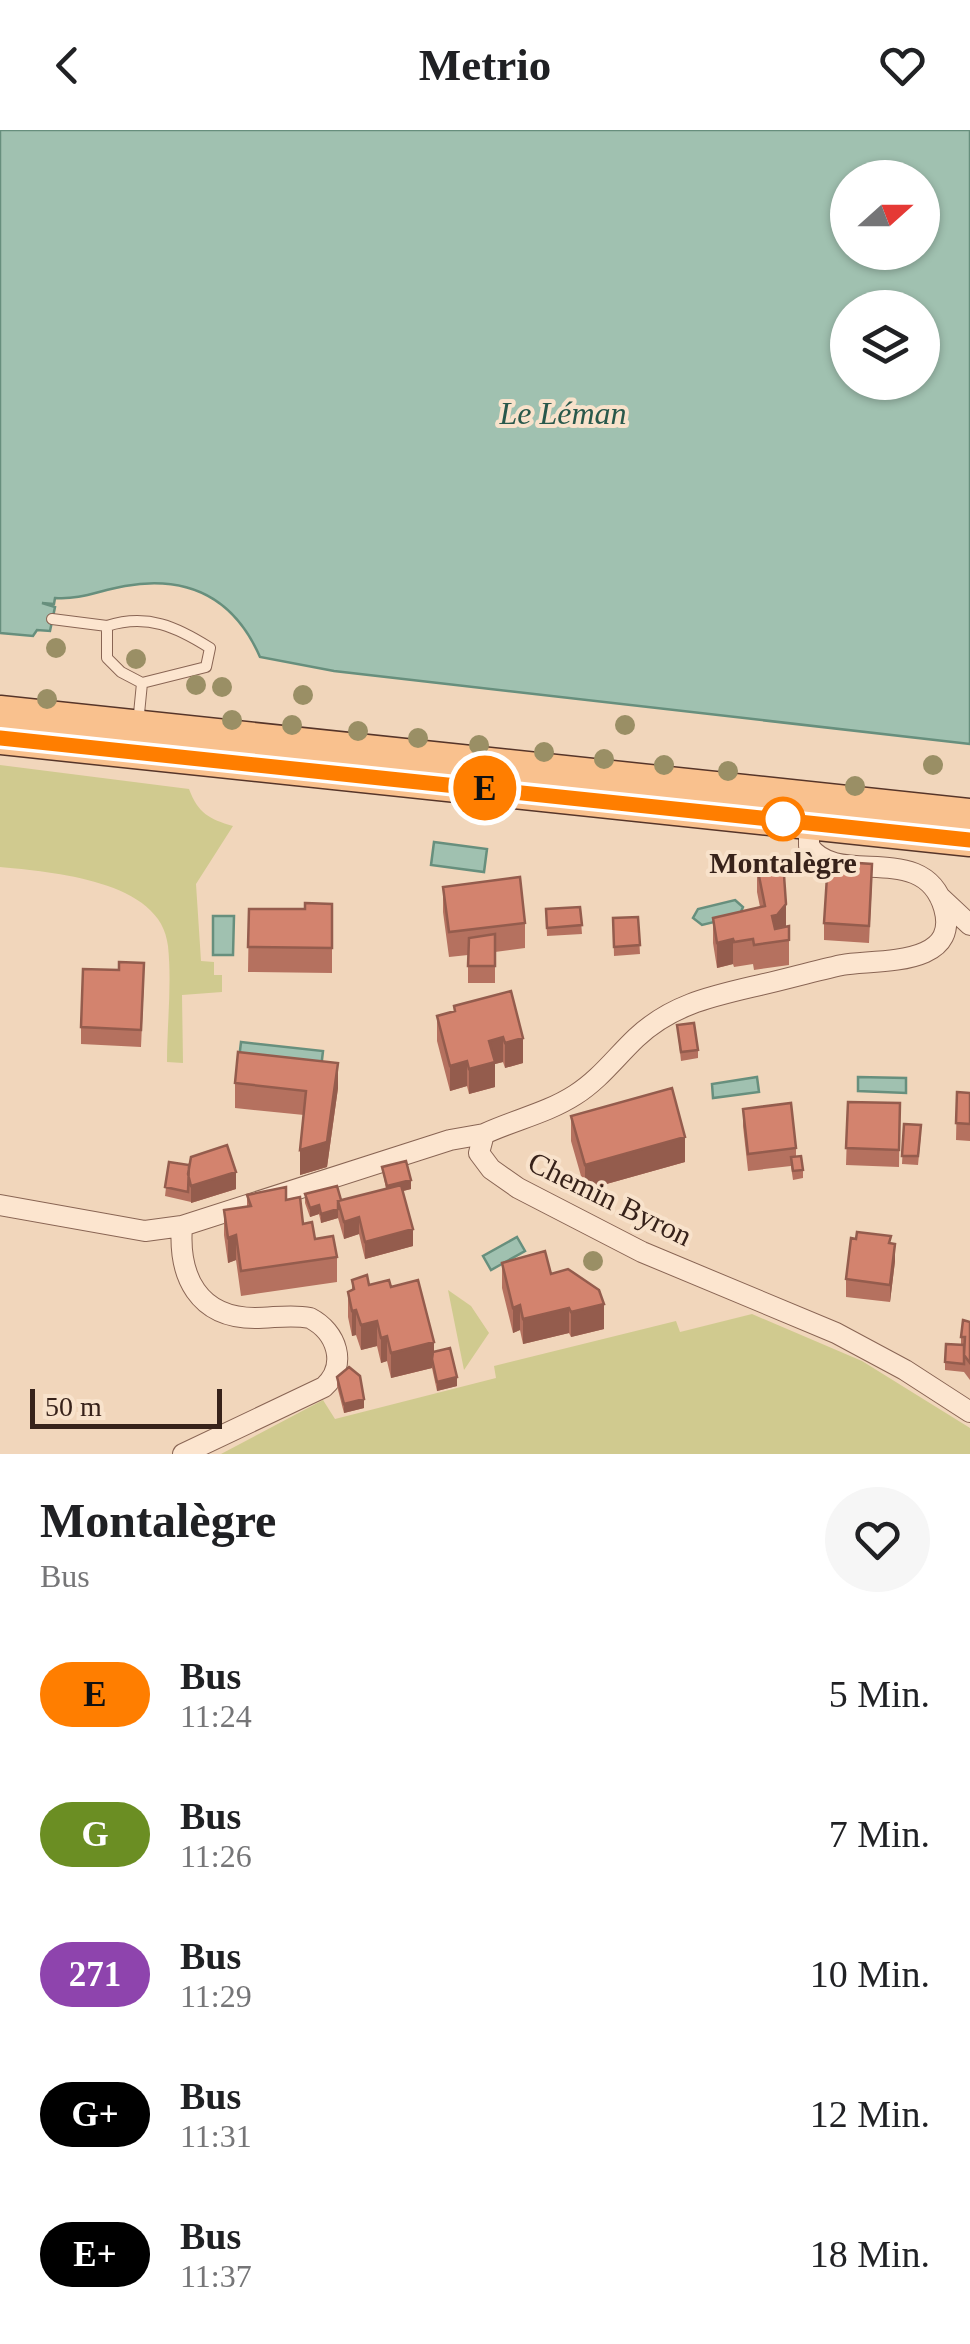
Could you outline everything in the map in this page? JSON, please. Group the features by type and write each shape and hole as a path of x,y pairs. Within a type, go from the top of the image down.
{"main road":[{"path":"0,712 803,808 970,840"},
{"path":"0,738 803,808 970,814"}],"street":[{"path":"803,808 809,846 824,860 912,872 970,925"},
{"name":"Chemin Byron","path":"938,894 944,906 945,926 940,941 926,953 846,964 682,1006 638,1036 578,1094 484,1134 478,1147 484,1161 518,1188 642,1252 851,1340 970,1412"},
{"path":"0,1206 145,1231 182,1226 450,1140 484,1134"},
{"path":"182,1226 180,1247 187,1279 199,1296 215,1308 239,1317 297,1316 316,1320 330,1335 339,1360 335,1374 324,1387 183,1454"}],"lane":[{"path":"52,619 107,626 152,620 179,628 210,648 206,667 142,683 120,672 107,658 107,626"},
{"path":"138,726 142,683"}],"shaded area":[{"path":"0,765 189,789 205,814 233,826 196,884 201,961 214,962 214,975 222,975 222,992 182,995 183,1063 167,1062 169,960 161,924 126,893 101,884 0,867"},
{"path":"448,1290 471,1306 489,1333 464,1370"},
{"path":"752,1314 862,1361 970,1428 970,1454 221,1454 323,1400 335,1419 496,1378 494,1366 676,1321 680,1332"}],"water":[{"name":"Le Léman","path":"0,130 970,130 970,744 334,671 260,657 237,619 223,606 207,595 169,584 148,583 55,598 54,604 42,603 55,607 50,631 37,630 33,636 0,633"},
{"path":"434,842 487,849 484,872 431,865"},
{"path":"735,900 743,907 739,916 702,925 693,918 698,909"},
{"path":"213,916 234,916 233,955 213,955"},
{"path":"241,1042 323,1051 321,1068 239,1059"},
{"path":"757,1077 759,1092 713,1098 712,1084"},
{"path":"858,1077 906,1078 906,1093 858,1091"},
{"path":"517,1237 525,1251 491,1270 483,1256"}],"building":[{"path":"783,861 786,904 772,916 775,929 789,926 789,940 754,945 753,939 717,943 713,918 765,906 757,866"},
{"path":"828,861 872,864 869,926 824,923"},
{"path":"520,877 525,923 449,932 443,887"},
{"path":"305,903 332,904 332,948 248,947 249,909 305,909"},
{"path":"580,907 582,925 547,928 546,909"},
{"path":"638,917 640,945 614,947 613,918"},
{"path":"495,934 495,966 468,966 469,938"},
{"path":"119,962 144,963 141,1030 81,1027 83,969 119,970"},
{"path":"511,991 523,1038 505,1043 503,1037 489,1041 495,1062 469,1069 467,1061 450,1066 437,1016 455,1011 454,1006"},
{"path":"694,1023 698,1050 681,1052 677,1025"},
{"path":"238,1052 338,1063 327,1142 300,1150 306,1091 235,1083"},
{"path":"672,1088 685,1137 585,1165 571,1116"},
{"path":"957,1092 970,1093 970,1124 956,1123"},
{"path":"848,1102 900,1103 899,1150 846,1148"},
{"path":"791,1103 796,1148 748,1154 743,1109"},
{"path":"904,1124 921,1125 918,1156 902,1156"},
{"path":"227,1145 236,1172 191,1186 191,1157"},
{"path":"801,1156 803,1170 793,1171 791,1157"},
{"path":"406,1161 411,1180 387,1186 382,1167"},
{"path":"169,1162 189,1165 188,1192 165,1187"},
{"path":"401,1185 413,1229 365,1242 359,1217 344,1222 338,1201"},
{"path":"337,1186 341,1200 338,1209 321,1214 319,1205 310,1208 305,1194"},
{"path":"286,1187 286,1200 300,1197 303,1224 312,1222 315,1239 333,1236 337,1257 241,1271 236,1235 228,1238 224,1210 251,1206 247,1195"},
{"path":"857,1232 891,1236 889,1243 895,1244 890,1285 846,1279 851,1238 856,1239"},
{"path":"545,1251 551,1274 568,1269 599,1290 604,1304 523,1319 520,1305 513,1308 502,1263"},
{"path":"367,1275 369,1285 389,1280 391,1287 418,1280 434,1342 391,1353 387,1336 381,1338 377,1321 361,1325 356,1310 352,1311 348,1292 354,1289 352,1280"},
{"path":"963,1320 970,1322 970,1363 964,1355 965,1337 961,1337"},
{"path":"946,1344 964,1345 964,1364 945,1362"},
{"path":"450,1348 457,1377 437,1382 433,1352"},
{"path":"349,1367 360,1376 364,1399 344,1404 337,1377"}],"bus line":[{"name":"E","path":"0,738 970,840"}],"place":[{"name":"Montalègre","path":"783,819"}]}
